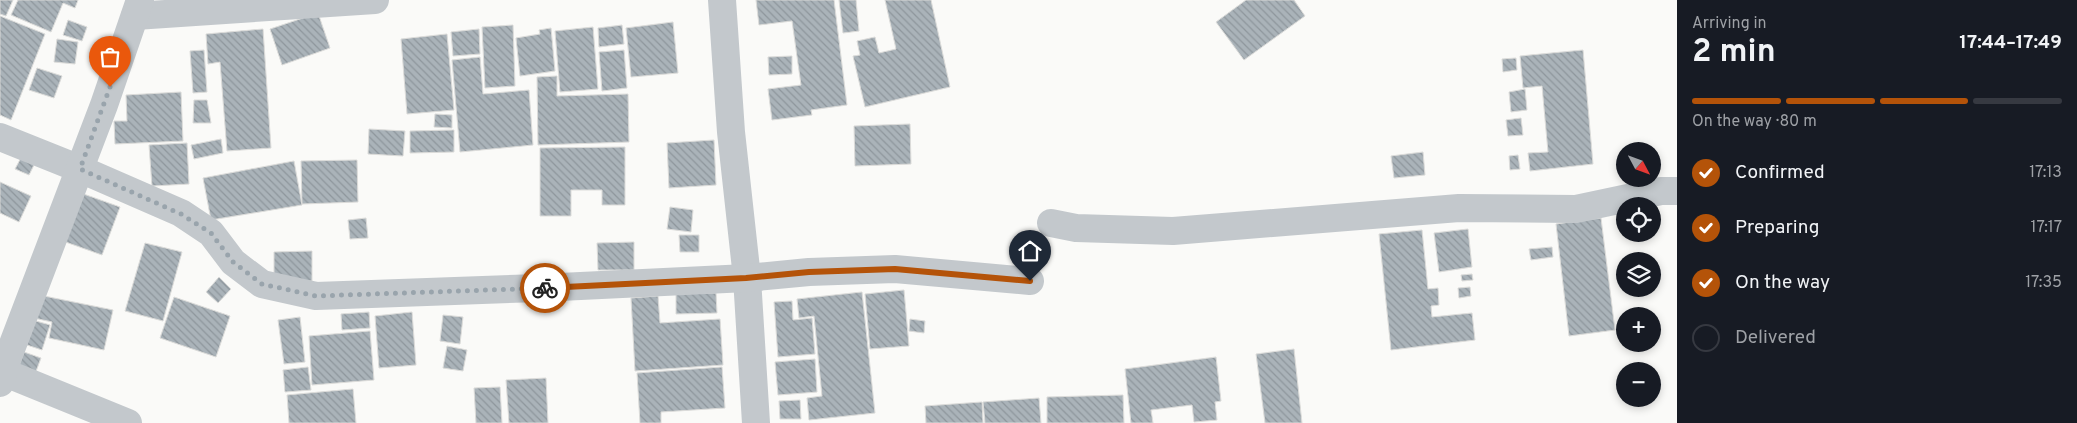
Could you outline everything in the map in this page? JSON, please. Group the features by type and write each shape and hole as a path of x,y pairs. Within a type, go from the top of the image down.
{"street":[{"path":"128,423 2,378 138,8 375,0"},
{"path":"722,0 731,132 746,278 756,423"},
{"path":"0,137 80,169 188,218 211,233 233,262 262,284 316,296 539,288 746,278 809,272 895,269 1030,281"},
{"path":"1051,223 1076,228 1174,231 1459,208 1576,209 1660,191 1677,191"}],"building":[{"path":"0,0 13,0 6,16 0,14"},
{"path":"18,0 78,0 75,8 63,3 51,32 11,15"},
{"path":"756,0 834,0 847,105 811,110 812,115 772,120 768,89 801,85 792,21 759,25"},
{"path":"839,0 856,0 859,31 843,33"},
{"path":"885,0 931,0 950,87 865,107 853,56 860,55 857,41 875,37 879,53 896,49"},
{"path":"1246,0 1294,0 1305,16 1244,60 1216,22"},
{"path":"318,13 330,48 282,65 270,29"},
{"path":"0,16 45,34 11,120 0,115"},
{"path":"68,20 87,27 82,41 63,35"},
{"path":"673,22 678,73 631,77 626,28"},
{"path":"513,25 515,86 485,88 482,27"},
{"path":"622,25 624,44 599,47 598,28"},
{"path":"593,27 598,89 560,92 555,31"},
{"path":"551,28 555,71 520,76 516,38 540,34 539,30"},
{"path":"263,29 271,148 227,151 220,62 208,64 206,34"},
{"path":"479,29 480,54 453,56 451,32"},
{"path":"447,34 454,110 407,114 401,39"},
{"path":"57,39 78,42 75,64 54,62"},
{"path":"204,50 207,92 193,93 190,51"},
{"path":"624,50 627,88 602,91 599,52"},
{"path":"1583,50 1593,164 1530,171 1528,153 1548,152 1542,86 1523,88 1520,56"},
{"path":"792,56 792,74 769,75 768,57"},
{"path":"480,57 483,94 529,90 533,145 460,152 452,60"},
{"path":"1516,58 1517,70 1503,72 1502,59"},
{"path":"37,68 62,76 54,98 29,90"},
{"path":"557,76 557,96 628,94 629,142 538,145 537,77"},
{"path":"1525,89 1527,110 1511,112 1509,92"},
{"path":"181,92 183,141 115,144 114,121 127,121 126,95"},
{"path":"194,100 207,100 211,123 193,123"},
{"path":"435,114 452,115 452,128 434,127"},
{"path":"1521,118 1523,135 1508,136 1506,120"},
{"path":"910,124 911,164 855,166 854,126"},
{"path":"369,129 405,131 403,156 368,154"},
{"path":"454,130 454,152 410,153 410,131"},
{"path":"221,139 223,153 194,159 191,145"},
{"path":"714,140 716,185 669,188 667,143"},
{"path":"187,143 189,184 152,186 149,145"},
{"path":"625,147 625,205 602,205 602,190 571,190 571,216 540,216 540,148"},
{"path":"1423,152 1425,175 1394,178 1391,156"},
{"path":"23,154 36,161 29,175 15,169"},
{"path":"1518,155 1520,169 1510,170 1509,156"},
{"path":"357,160 358,202 302,204 301,161"},
{"path":"294,161 302,205 211,220 203,178"},
{"path":"0,182 31,196 19,222 0,213"},
{"path":"78,192 120,207 102,255 60,240"},
{"path":"670,207 693,210 691,232 667,229"},
{"path":"366,218 368,238 350,239 348,220"},
{"path":"1601,218 1615,330 1569,336 1556,224"},
{"path":"1468,229 1472,267 1439,272 1434,233"},
{"path":"1422,230 1428,289 1438,288 1439,305 1431,306 1432,317 1472,313 1475,340 1391,350 1379,234"},
{"path":"679,235 699,235 699,252 680,252"},
{"path":"634,242 634,270 598,270 597,243"},
{"path":"145,243 182,252 163,321 125,311"},
{"path":"1552,247 1553,257 1531,260 1529,249"},
{"path":"312,251 312,281 274,283 274,252"},
{"path":"1472,274 1473,280 1462,281 1461,275"},
{"path":"219,277 231,289 218,303 206,292"},
{"path":"1470,287 1471,296 1459,298 1458,288"},
{"path":"904,290 909,346 870,349 865,294"},
{"path":"862,292 875,413 809,420 807,398 822,396 814,316 799,318 797,299"},
{"path":"716,293 717,313 676,314 676,294"},
{"path":"39,295 113,310 104,350 49,338 52,322 34,318"},
{"path":"658,296 660,323 720,319 723,365 635,371 631,298"},
{"path":"174,297 230,316 216,357 160,338"},
{"path":"792,301 793,320 812,318 815,354 778,357 774,302"},
{"path":"369,312 370,328 342,330 341,314"},
{"path":"412,312 416,365 379,368 375,316"},
{"path":"443,315 463,317 460,344 440,341"},
{"path":"300,317 305,362 284,364 278,320"},
{"path":"29,319 50,325 42,350 21,343"},
{"path":"910,319 925,321 924,333 909,331"},
{"path":"370,331 374,380 312,385 309,336"},
{"path":"447,346 467,350 463,371 443,368"},
{"path":"1294,349 1302,423 1265,423 1256,354"},
{"path":"24,352 41,358 35,374 18,368"},
{"path":"1216,357 1221,401 1215,402 1217,420 1194,422 1192,405 1151,410 1153,423 1131,423 1125,369"},
{"path":"815,359 817,392 778,395 775,362"},
{"path":"308,367 311,390 285,392 283,370"},
{"path":"722,367 725,408 661,412 661,423 640,423 637,373"},
{"path":"546,378 548,423 509,423 506,380"},
{"path":"500,387 502,423 476,423 474,388"},
{"path":"353,389 356,423 289,423 287,395"},
{"path":"1123,395 1124,423 1047,423 1047,397"},
{"path":"1039,398 1041,423 985,423 983,402"},
{"path":"800,400 801,419 780,419 779,401"},
{"path":"982,402 983,423 926,423 925,406"}],"way so far":[{"path":"110,87 80,169 181,214 211,233 233,262 262,284 316,296 545,288"}],"route":[{"path":"545,288 746,278 809,272 895,269 1030,281"}]}
